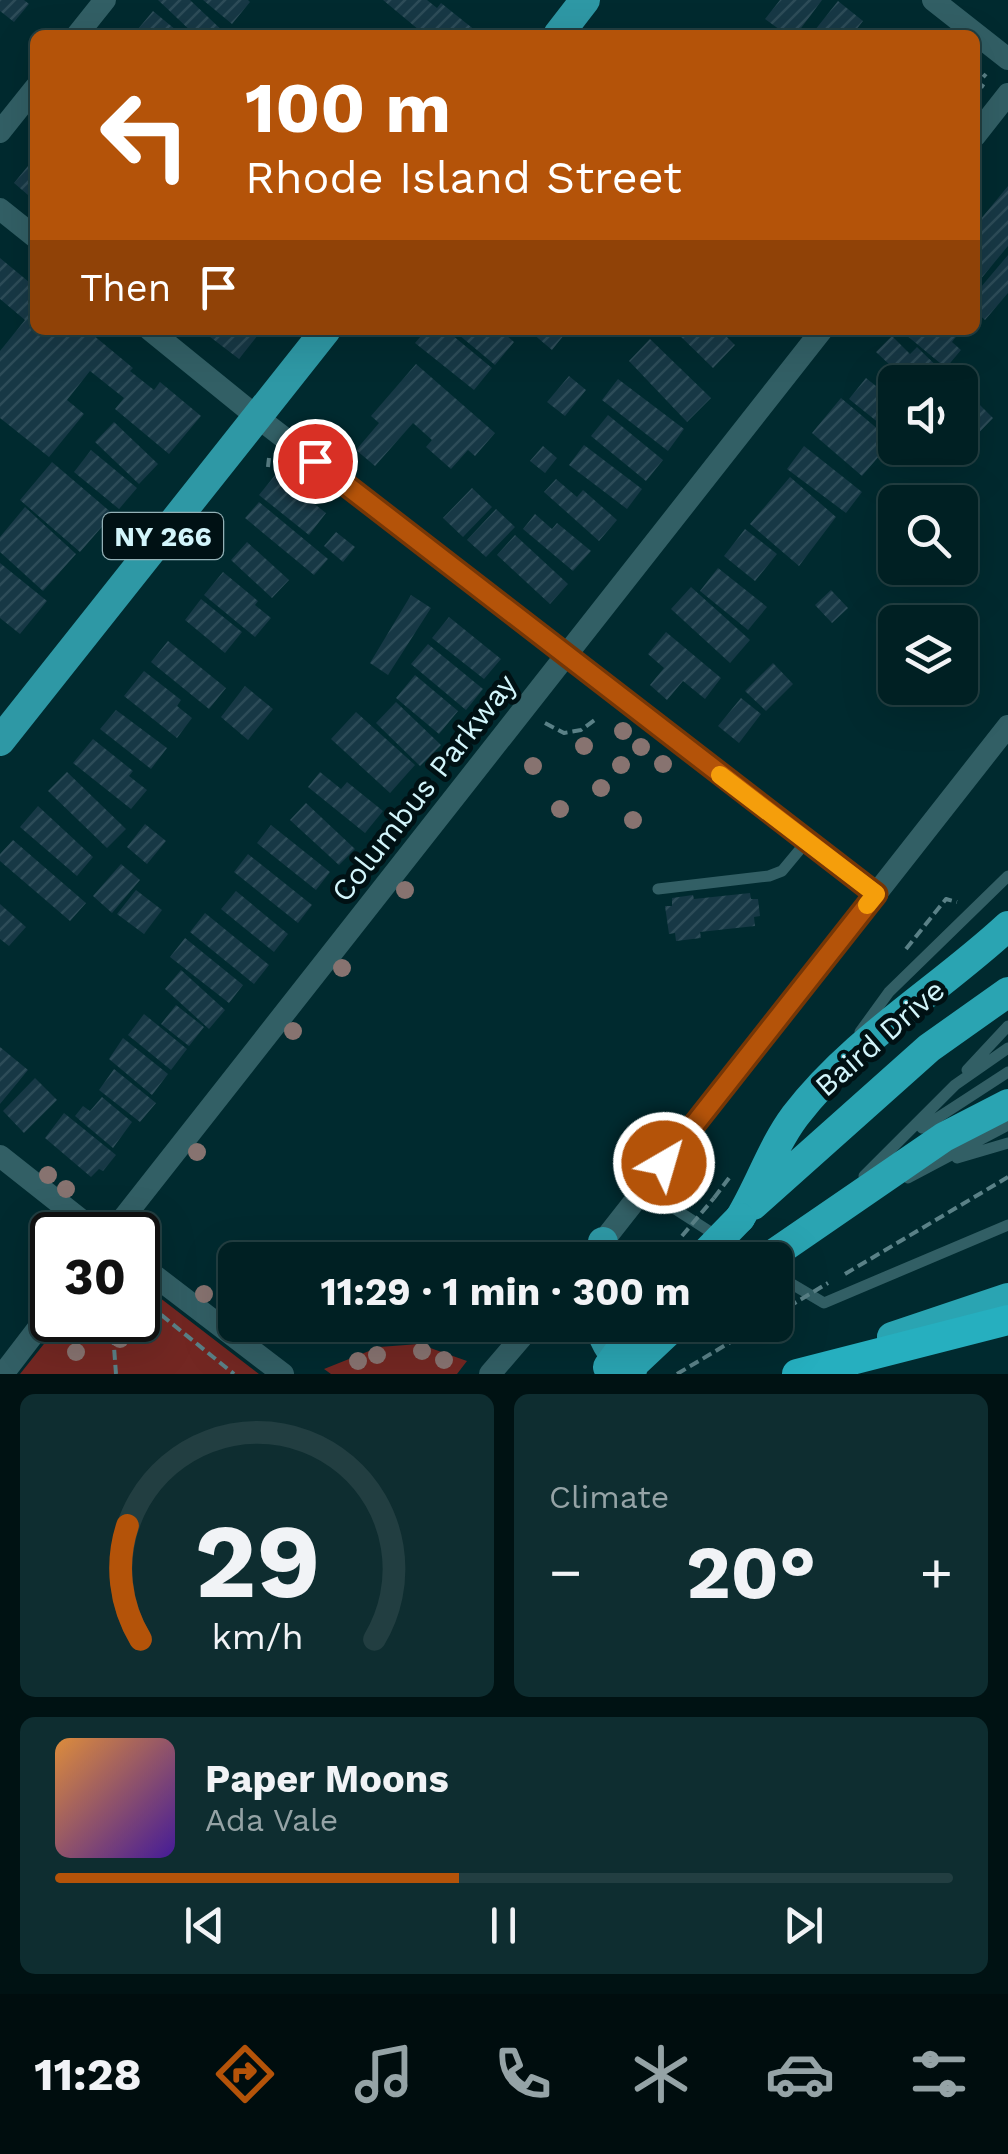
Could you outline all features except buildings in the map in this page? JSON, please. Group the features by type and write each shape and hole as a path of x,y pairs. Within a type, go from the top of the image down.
{"highway":[{"name":"Baird Drive","path":"740,1218 793,1118 825,1080 1008,926"},
{"path":"717,1242 929,1048 1006,998"},
{"path":"793,1243 944,1137 1008,1104"},
{"path":"786,1374 1008,1298"},
{"path":"797,1374 1008,1320"},
{"path":"604,1374 626,1342"},
{"path":"622,1374 656,1342"}],"main road":[{"path":"562,30 585,0"},
{"name":"NY 266","path":"0,741 322,335"},
{"path":"607,1342 620,1362 639,1374"}],"street":[{"path":"81,30 104,0"},
{"path":"934,0 972,30"},
{"path":"980,37 1008,59"},
{"path":"0,132 30,94"},
{"path":"980,130 1008,94"},
{"path":"0,209 30,233"},
{"path":"156,335 876,894"},
{"name":"Columbus Parkway","path":"128,1212 818,335"},
{"path":"606,1242 1008,726"},
{"path":"0,1156 71,1212"},
{"path":"160,1281 283,1374"},
{"path":"3,1374 30,1339"},
{"path":"490,1374 517,1342"}],"lane":[{"path":"658,889 769,876 782,871 807,842"},
{"path":"825,1080 889,992 1008,876"},
{"path":"955,1085 1006,998"},
{"path":"789,1242 894,1148 955,1085 1008,1048"},
{"path":"894,1148 1008,1072"},
{"path":"966,1098 1008,1082"},
{"path":"793,1246 1008,1125"},
{"path":"915,1174 1008,1143"},
{"path":"644,1189 737,1242"},
{"path":"793,1281 824,1303 1008,1225"}],"path":[{"path":"980,81 986,74"},
{"path":"268,458 268,466"},
{"path":"546,723 564,734 581,730 596,718"},
{"path":"845,1274 1008,1177"},
{"path":"677,1242 714,1198"},
{"path":"793,1304 828,1284"},
{"path":"160,1314 234,1374"},
{"path":"114,1342 116,1374"},
{"path":"678,1374 731,1342"}],"shaded area":[{"path":"160,1298 259,1374 20,1374 45,1342 160,1342"},
{"path":"419,1344 467,1361 457,1374 331,1374 324,1369 379,1347"}],"slow traffic":[{"path":"720,775 876,894 867,905"}],"route":[{"path":"315,461 876,894 664,1163"}]}
